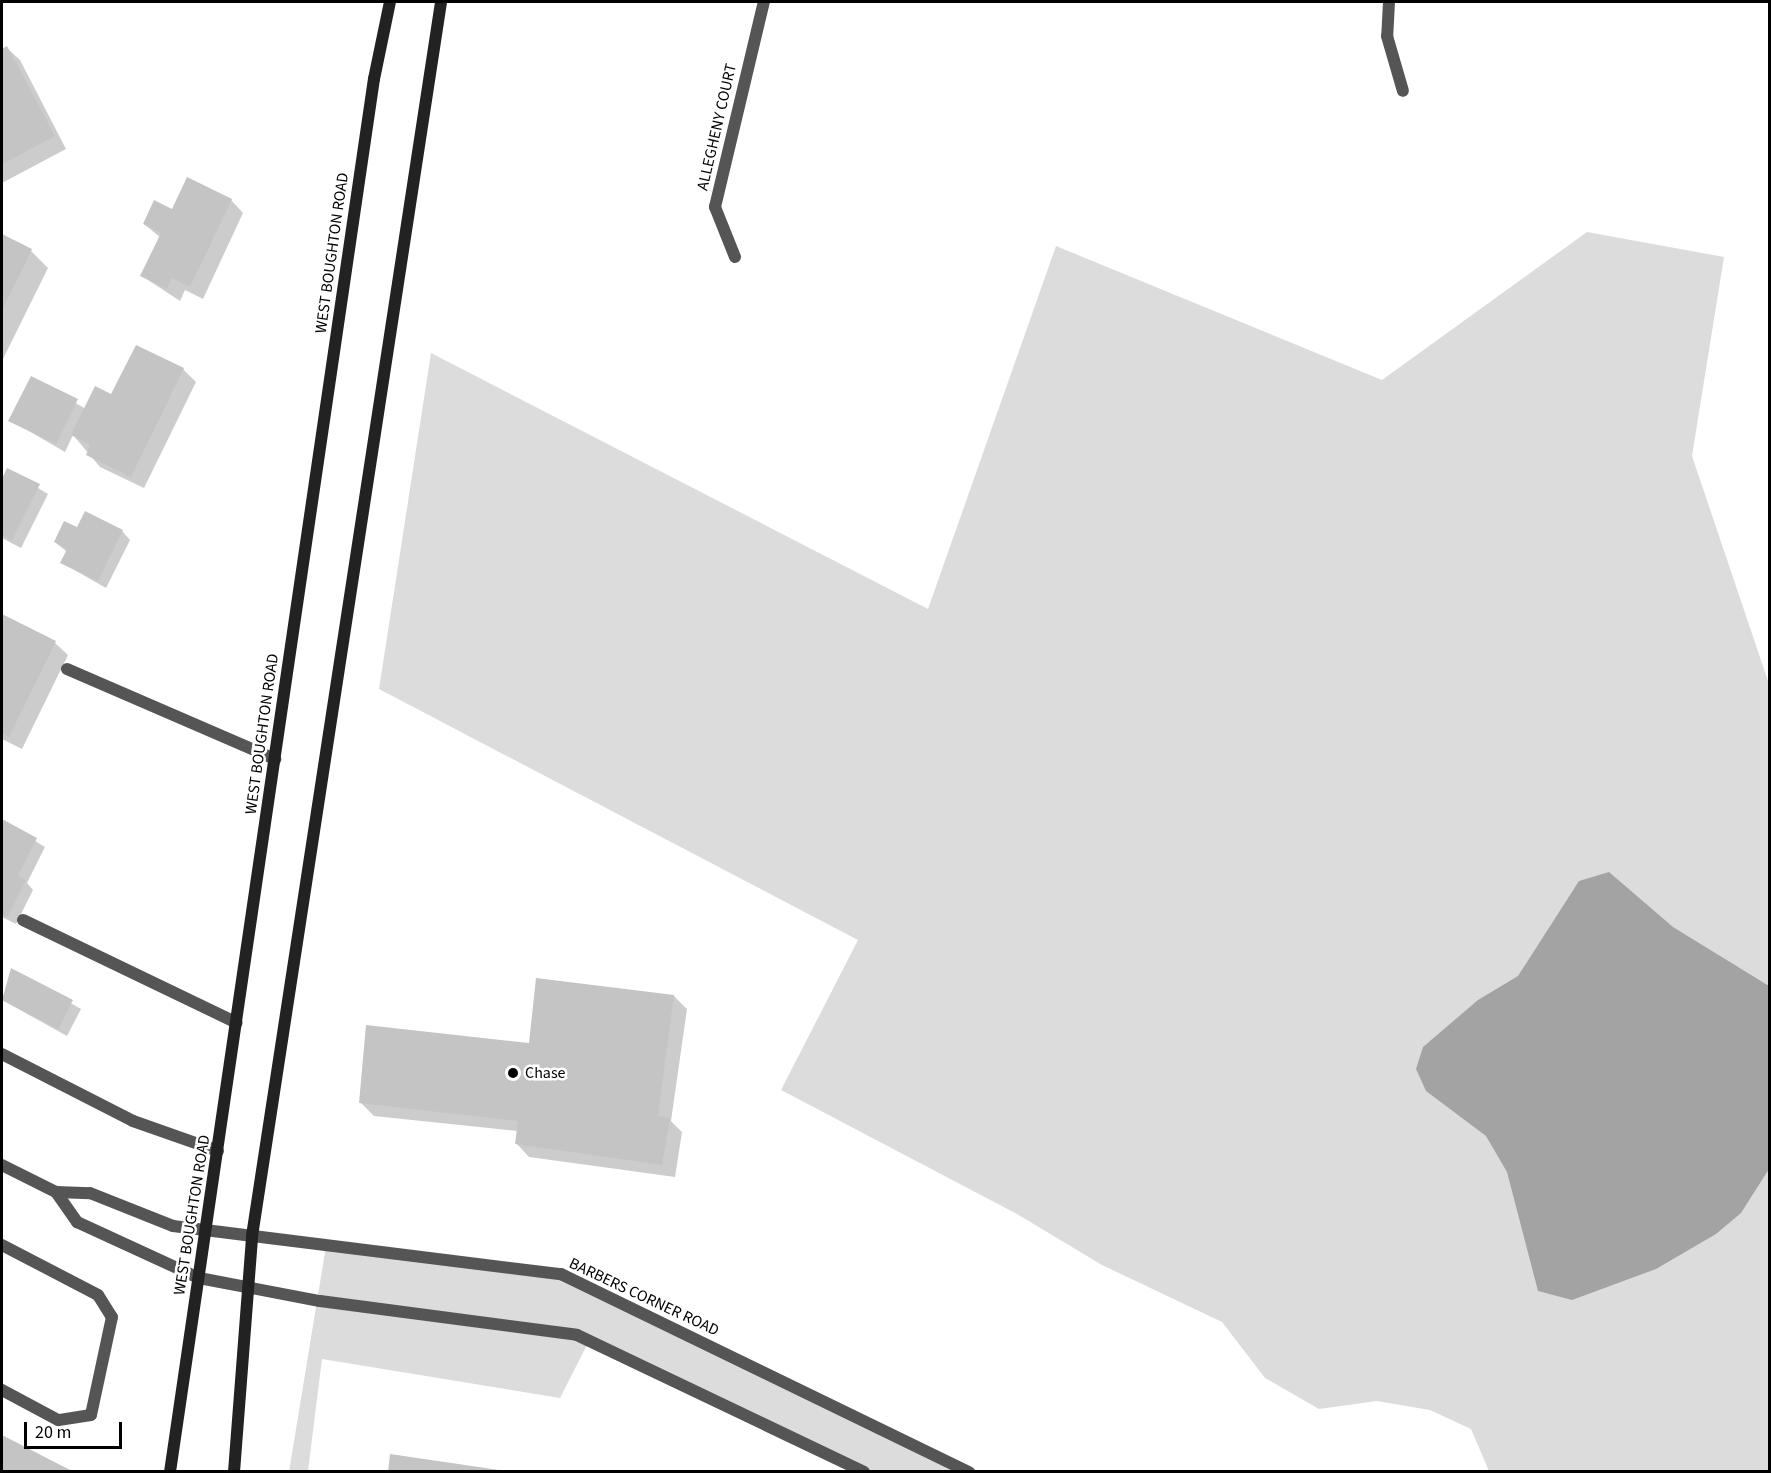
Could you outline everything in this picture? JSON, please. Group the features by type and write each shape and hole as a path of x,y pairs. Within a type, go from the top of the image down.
{"main road":[{"name":"WEST BOUGHTON ROAD","path":"170,1472 374,79 390,2"},
{"path":"234,1472 246,1288 252,1236 441,2"}],"street":[{"name":"ALLEGHENY COURT","path":"735,257 714,207 764,2"},
{"path":"1389,2 1387,36 1403,91"},
{"path":"67,669 275,759"},
{"path":"23,920 237,1023"},
{"path":"2,1054 133,1121 218,1151"},
{"path":"2,1165 56,1192 77,1222 199,1278 246,1288 577,1335 864,1472"},
{"name":"BARBERS CORNER ROAD","path":"56,1192 90,1194 160,1222 206,1230 561,1274 969,1472"},
{"path":"2,1245 99,1295 112,1317 91,1415 58,1420 2,1390"}],"shaded area":[{"path":"1587,232 1724,257 1692,456 1769,684 1769,1471 1489,1471 1471,1429 1430,1410 1377,1401 1319,1409 1265,1378 1222,1322 1102,1265 1017,1214 781,1090 858,940 379,689 431,353 928,609 1056,246 1382,380"},
{"path":"1609,872 1673,927 1769,986 1769,1169 1741,1213 1716,1234 1656,1269 1572,1300 1538,1291 1507,1172 1486,1136 1426,1091 1416,1069 1423,1047 1478,1000 1518,976 1579,881"},
{"path":"326,1246 561,1274 969,1471 864,1471 589,1341 560,1398 322,1359 308,1471 289,1472"}],"building":[{"path":"7,46 55,136 2,164 2,49"},
{"path":"187,177 232,199 190,287 172,278 167,289 140,276 161,233 143,224 154,200 172,209"},
{"path":"2,234 32,249 2,310"},
{"path":"136,345 184,368 131,477 86,455 90,445 71,435 95,386 111,394"},
{"path":"31,376 78,399 56,444 8,421"},
{"path":"7,468 40,484 12,540 2,535 2,479"},
{"path":"85,511 123,530 98,581 60,563 67,549 54,542 64,521 77,527"},
{"path":"2,614 56,641 9,737 2,733"},
{"path":"2,819 37,838 18,876 26,880 7,917 2,914"},
{"path":"11,968 73,1000 58,1029 2,1000"},
{"name":"Chase","path":"536,978 674,995 658,1116 670,1118 662,1165 515,1144 518,1121 359,1103 366,1025 529,1043"},
{"path":"2,1435 74,1472 2,1472"},
{"path":"390,1454 499,1470 499,1472 388,1472"}],"place":[{"name":"Chase","path":"513,1073"}]}
